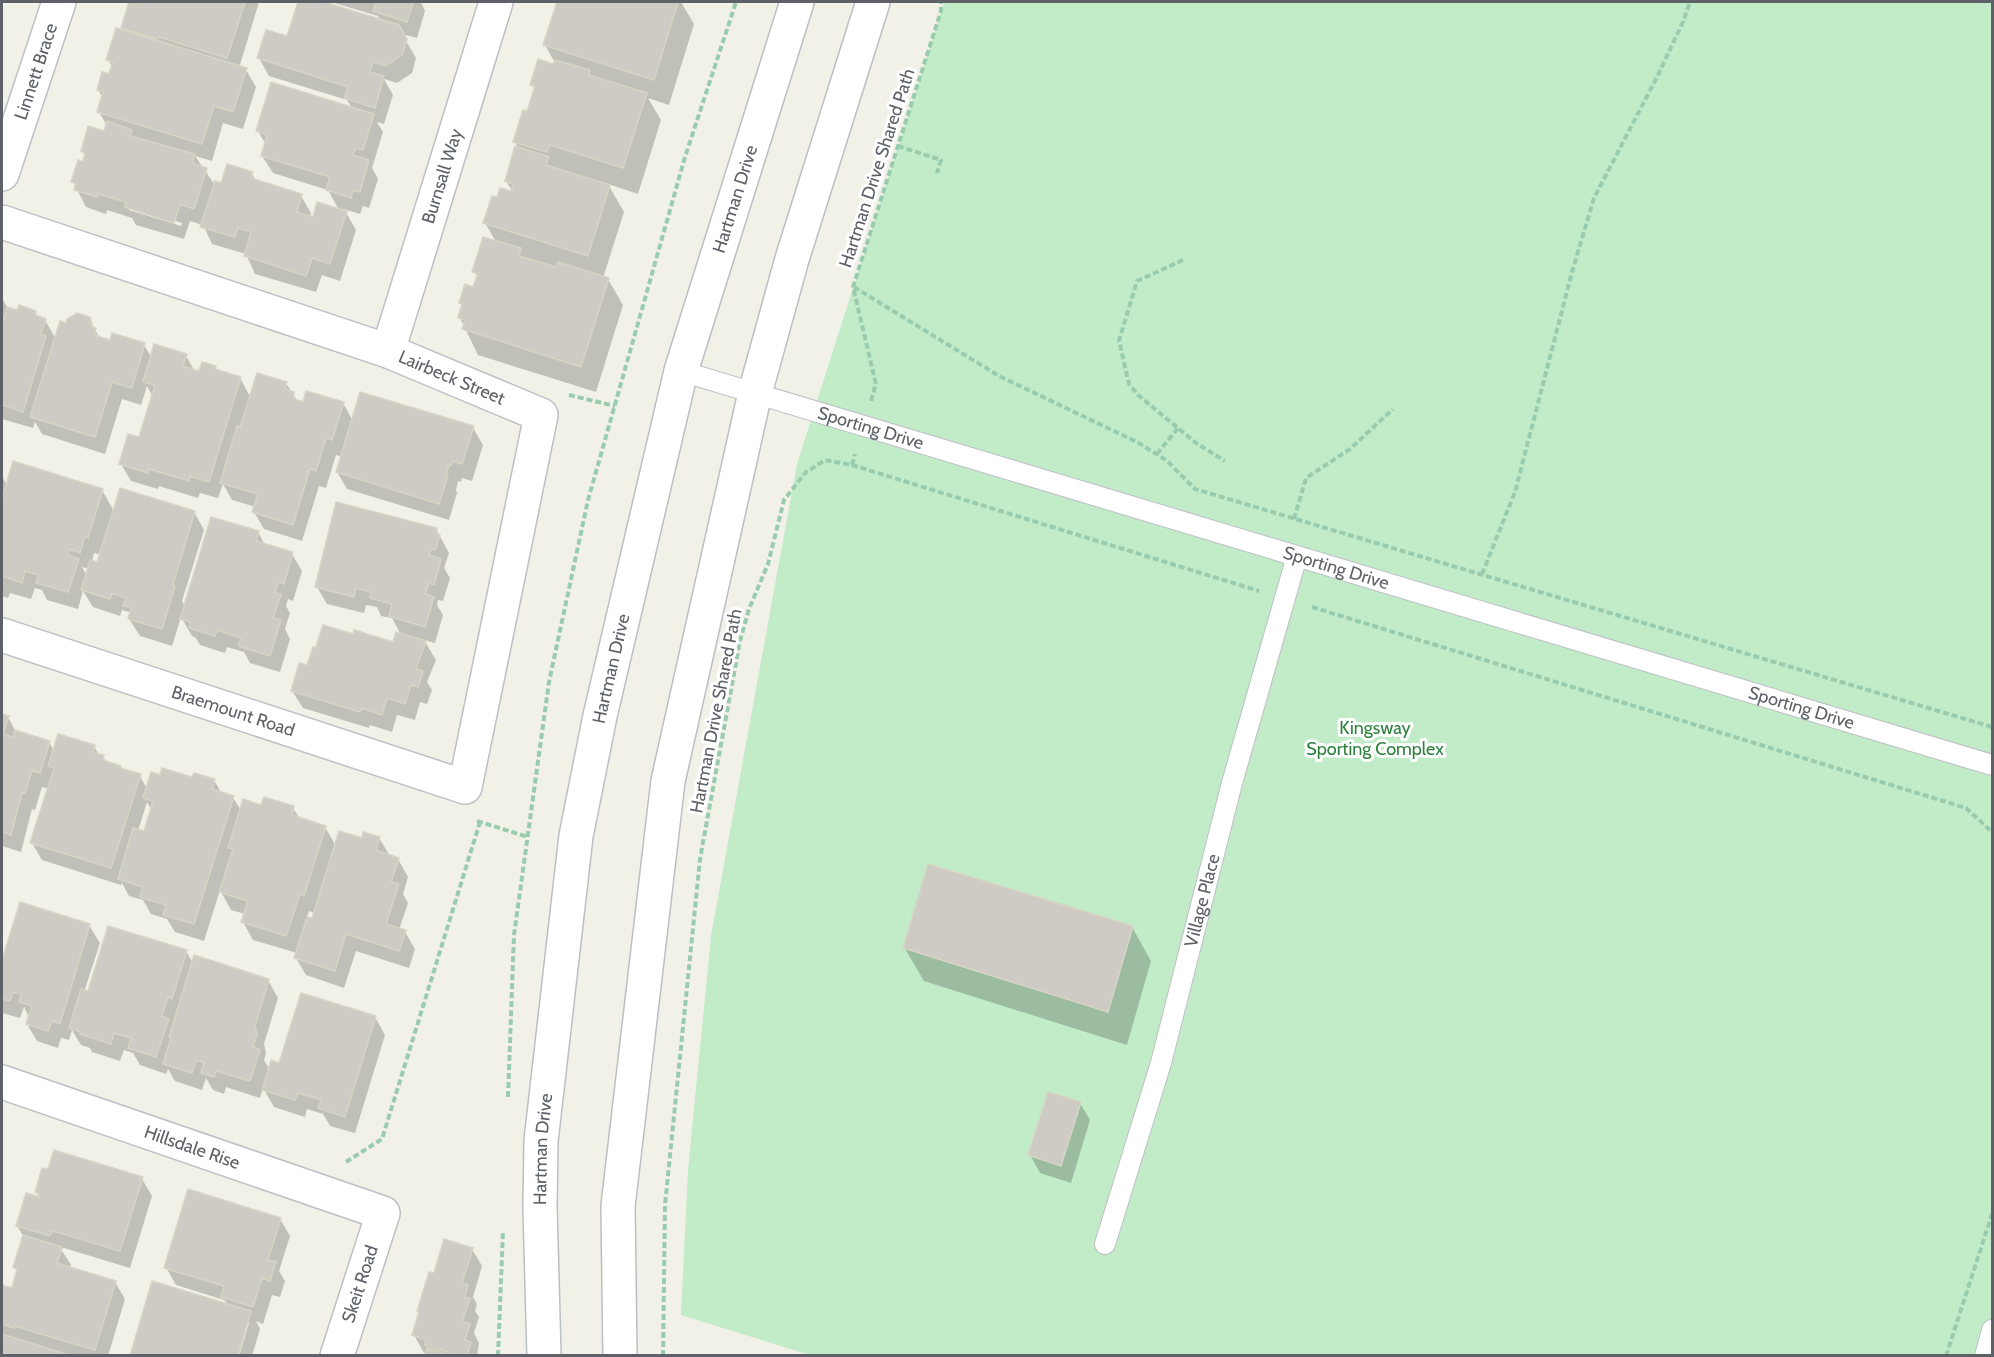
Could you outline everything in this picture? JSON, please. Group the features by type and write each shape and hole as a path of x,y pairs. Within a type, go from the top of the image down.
{"main road":[{"name":"Linnett Brace","path":"2,174 59,2"},
{"name":"Burnsall Way","path":"388,351 496,2"},
{"name":"Hartman Drive","path":"544,1356 540,1207 541,1141 576,836 603,704 681,371 797,2"},
{"path":"620,1356 618,1206 668,781 755,393 792,259 873,2"},
{"name":"Lairbeck Street","path":"2,222 388,351 541,415 465,787"},
{"name":"Braemount Road","path":"2,635 465,787"},
{"name":"Hillsdale Rise","path":"2,1082 383,1213"},
{"name":"Skeit Road","path":"338,1356 383,1213"}],"lane":[{"name":"Sporting Drive","path":"681,371 1992,765"},
{"name":"Village Place","path":"1105,1245 1161,1063 1229,795 1297,556"},
{"path":"1985,1356 1992,1330"}],"path":[{"name":"Hartman Drive Shared Path","path":"663,1356 665,1205 700,860 740,641 749,609 768,564 784,500 805,473 825,460 852,465 876,384 853,287 941,10 941,2"},
{"path":"1482,574 1515,492 1540,404 1572,272 1594,198 1656,80 1690,2"},
{"path":"898,146 941,160 937,173"},
{"path":"1183,260 1137,281 1119,342 1129,384 1138,395 1196,443 1225,461"},
{"path":"853,287 999,376 1137,441 1166,460 1196,489 1992,727"},
{"path":"1294,519 1306,478 1350,448 1393,409"},
{"path":"1157,454 1178,428"},
{"path":"852,465 1966,808 1992,832"},
{"path":"335,1196 345,1162 382,1138 480,822"},
{"path":"514,954 562,959"},
{"path":"646,970 689,975"},
{"path":"1946,1356 1992,1214"}],"green space":[{"name":"Kingsway Sporting Complex","path":"944,2 1992,2 1992,1355 813,1356 681,1315 688,1170 711,936 797,464"}],"building":[{"path":"129,2 245,2 227,58 121,28"},
{"path":"298,2 324,2 399,25 407,39 402,55 386,66 373,62 370,72 384,76 375,108 344,98 348,87 257,58 266,30 287,36"},
{"path":"376,2 413,2 407,22 373,11"},
{"path":"557,2 678,2 654,80 543,45"},
{"path":"116,28 247,68 233,112 214,106 202,144 97,112 103,92 97,90 102,72 109,74 113,62 106,60"},
{"path":"538,59 553,64 555,60 590,70 589,75 647,93 623,168 550,145 547,152 513,142 523,110 527,111 535,86 530,85"},
{"path":"271,82 374,114 363,150 356,148 353,155 369,160 360,192 353,190 351,198 326,190 330,177 261,156 267,135 256,131"},
{"path":"107,121 132,130 130,136 195,154 192,163 207,168 194,209 180,204 174,223 125,207 126,202 74,190 76,183 71,182 78,160 83,162 85,153 81,151 88,126 104,131"},
{"path":"515,146 549,157 546,165 610,185 588,256 483,223 492,196 497,197 500,188 511,191 513,184 505,181"},
{"path":"227,164 253,172 251,178 302,194 297,212 313,217 317,202 347,211 330,264 312,258 306,276 244,256 251,232 238,228 235,237 200,227 215,181 221,183"},
{"path":"483,237 521,248 519,256 556,267 558,262 609,278 581,367 462,329 465,320 458,318 462,304 459,303 465,284 473,287 478,273 472,272"},
{"path":"19,305 36,311 35,315 46,319 41,334 46,336 23,412 2,405 2,318 4,318 7,307 17,310"},
{"path":"77,313 90,317 93,328 96,328 94,335 110,340 112,333 145,343 132,388 112,382 95,437 30,417 60,321 66,323 67,319"},
{"path":"154,344 187,354 183,366 199,371 202,362 216,366 215,369 241,377 209,482 190,476 189,481 149,469 148,473 119,464 128,434 139,437 155,385 143,382"},
{"path":"257,373 287,382 285,389 294,392 293,399 303,402 306,391 344,402 332,440 326,438 316,471 310,469 293,525 252,512 258,494 220,483 237,426 240,427"},
{"path":"360,392 474,426 462,464 452,461 449,465 439,504 336,472"},
{"path":"13,461 103,489 88,538 85,536 80,553 70,549 68,555 79,559 68,592 36,583 38,575 25,571 22,583 2,576 2,499"},
{"path":"120,488 195,511 162,629 128,619 131,608 123,606 126,598 112,593 110,599 81,590 90,560 97,562"},
{"path":"336,502 437,528 436,534 440,535 435,550 431,549 429,555 441,559 434,585 429,583 425,594 434,597 425,627 389,616 392,604 370,598 371,592 356,588 354,597 315,587"},
{"path":"211,517 259,531 256,541 293,552 284,584 278,582 275,593 281,594 273,618 281,620 270,656 238,646 241,638 217,630 215,636 189,628 190,622 180,619"},
{"path":"323,625 353,634 354,630 393,642 396,632 426,641 416,669 423,671 418,687 411,685 405,704 387,698 382,715 361,708 360,712 291,691 299,663 307,665"},
{"path":"2,714 9,716 3,734 13,737 15,730 50,741 40,773 32,770 25,793 22,792 11,835 2,832"},
{"path":"58,734 95,745 93,752 104,755 103,760 141,774 111,868 30,843 54,768 48,766"},
{"path":"162,768 192,777 194,773 215,779 212,789 234,796 194,924 163,915 166,905 140,897 143,887 118,879 133,828 144,831 153,801 143,798 151,772 160,775"},
{"path":"264,797 294,806 292,815 326,826 304,896 300,894 286,936 241,922 248,901 219,892 233,849 228,848 243,799 261,805"},
{"path":"339,831 362,838 363,832 380,837 376,850 399,858 391,882 399,884 386,924 406,930 399,951 346,934 335,971 294,958 307,917 312,918"},
{"path":"928,864 1133,926 1108,1012 903,948"},
{"path":"20,902 90,924 60,1024 52,1021 48,1031 26,1024 32,1006 19,1002 21,994 13,992 10,1001 2,999 2,960"},
{"path":"108,926 187,950 172,999 168,997 162,1016 169,1019 156,1057 128,1048 131,1038 114,1033 111,1044 69,1028 81,989 88,991"},
{"path":"194,955 269,979 255,1026 257,1035 253,1047 260,1050 250,1081 216,1071 214,1077 201,1073 204,1063 196,1060 192,1073 163,1064"},
{"path":"301,993 376,1016 345,1117 318,1108 321,1100 298,1093 295,1100 262,1090 271,1060 279,1063"},
{"path":"1048,1092 1081,1102 1061,1166 1028,1155"},
{"path":"54,1150 143,1177 120,1251 53,1231 49,1236 16,1226 26,1193 39,1197 40,1194 35,1192 42,1168 48,1169"},
{"path":"188,1189 281,1218 268,1260 276,1262 270,1281 262,1278 253,1307 221,1297 224,1286 164,1268"},
{"path":"23,1235 62,1247 57,1263 116,1281 95,1350 2,1324 2,1285 12,1288 17,1269 13,1267"},
{"path":"444,1239 473,1248 462,1283 468,1285 465,1297 470,1298 462,1322 470,1324 465,1340 471,1342 467,1356 459,1356 425,1345 426,1340 412,1335 429,1272 434,1273"},
{"path":"152,1281 251,1311 238,1356 130,1356"},
{"path":"2,1334 72,1356 2,1356"},
{"path":"427,1348 451,1356 425,1356"}]}
